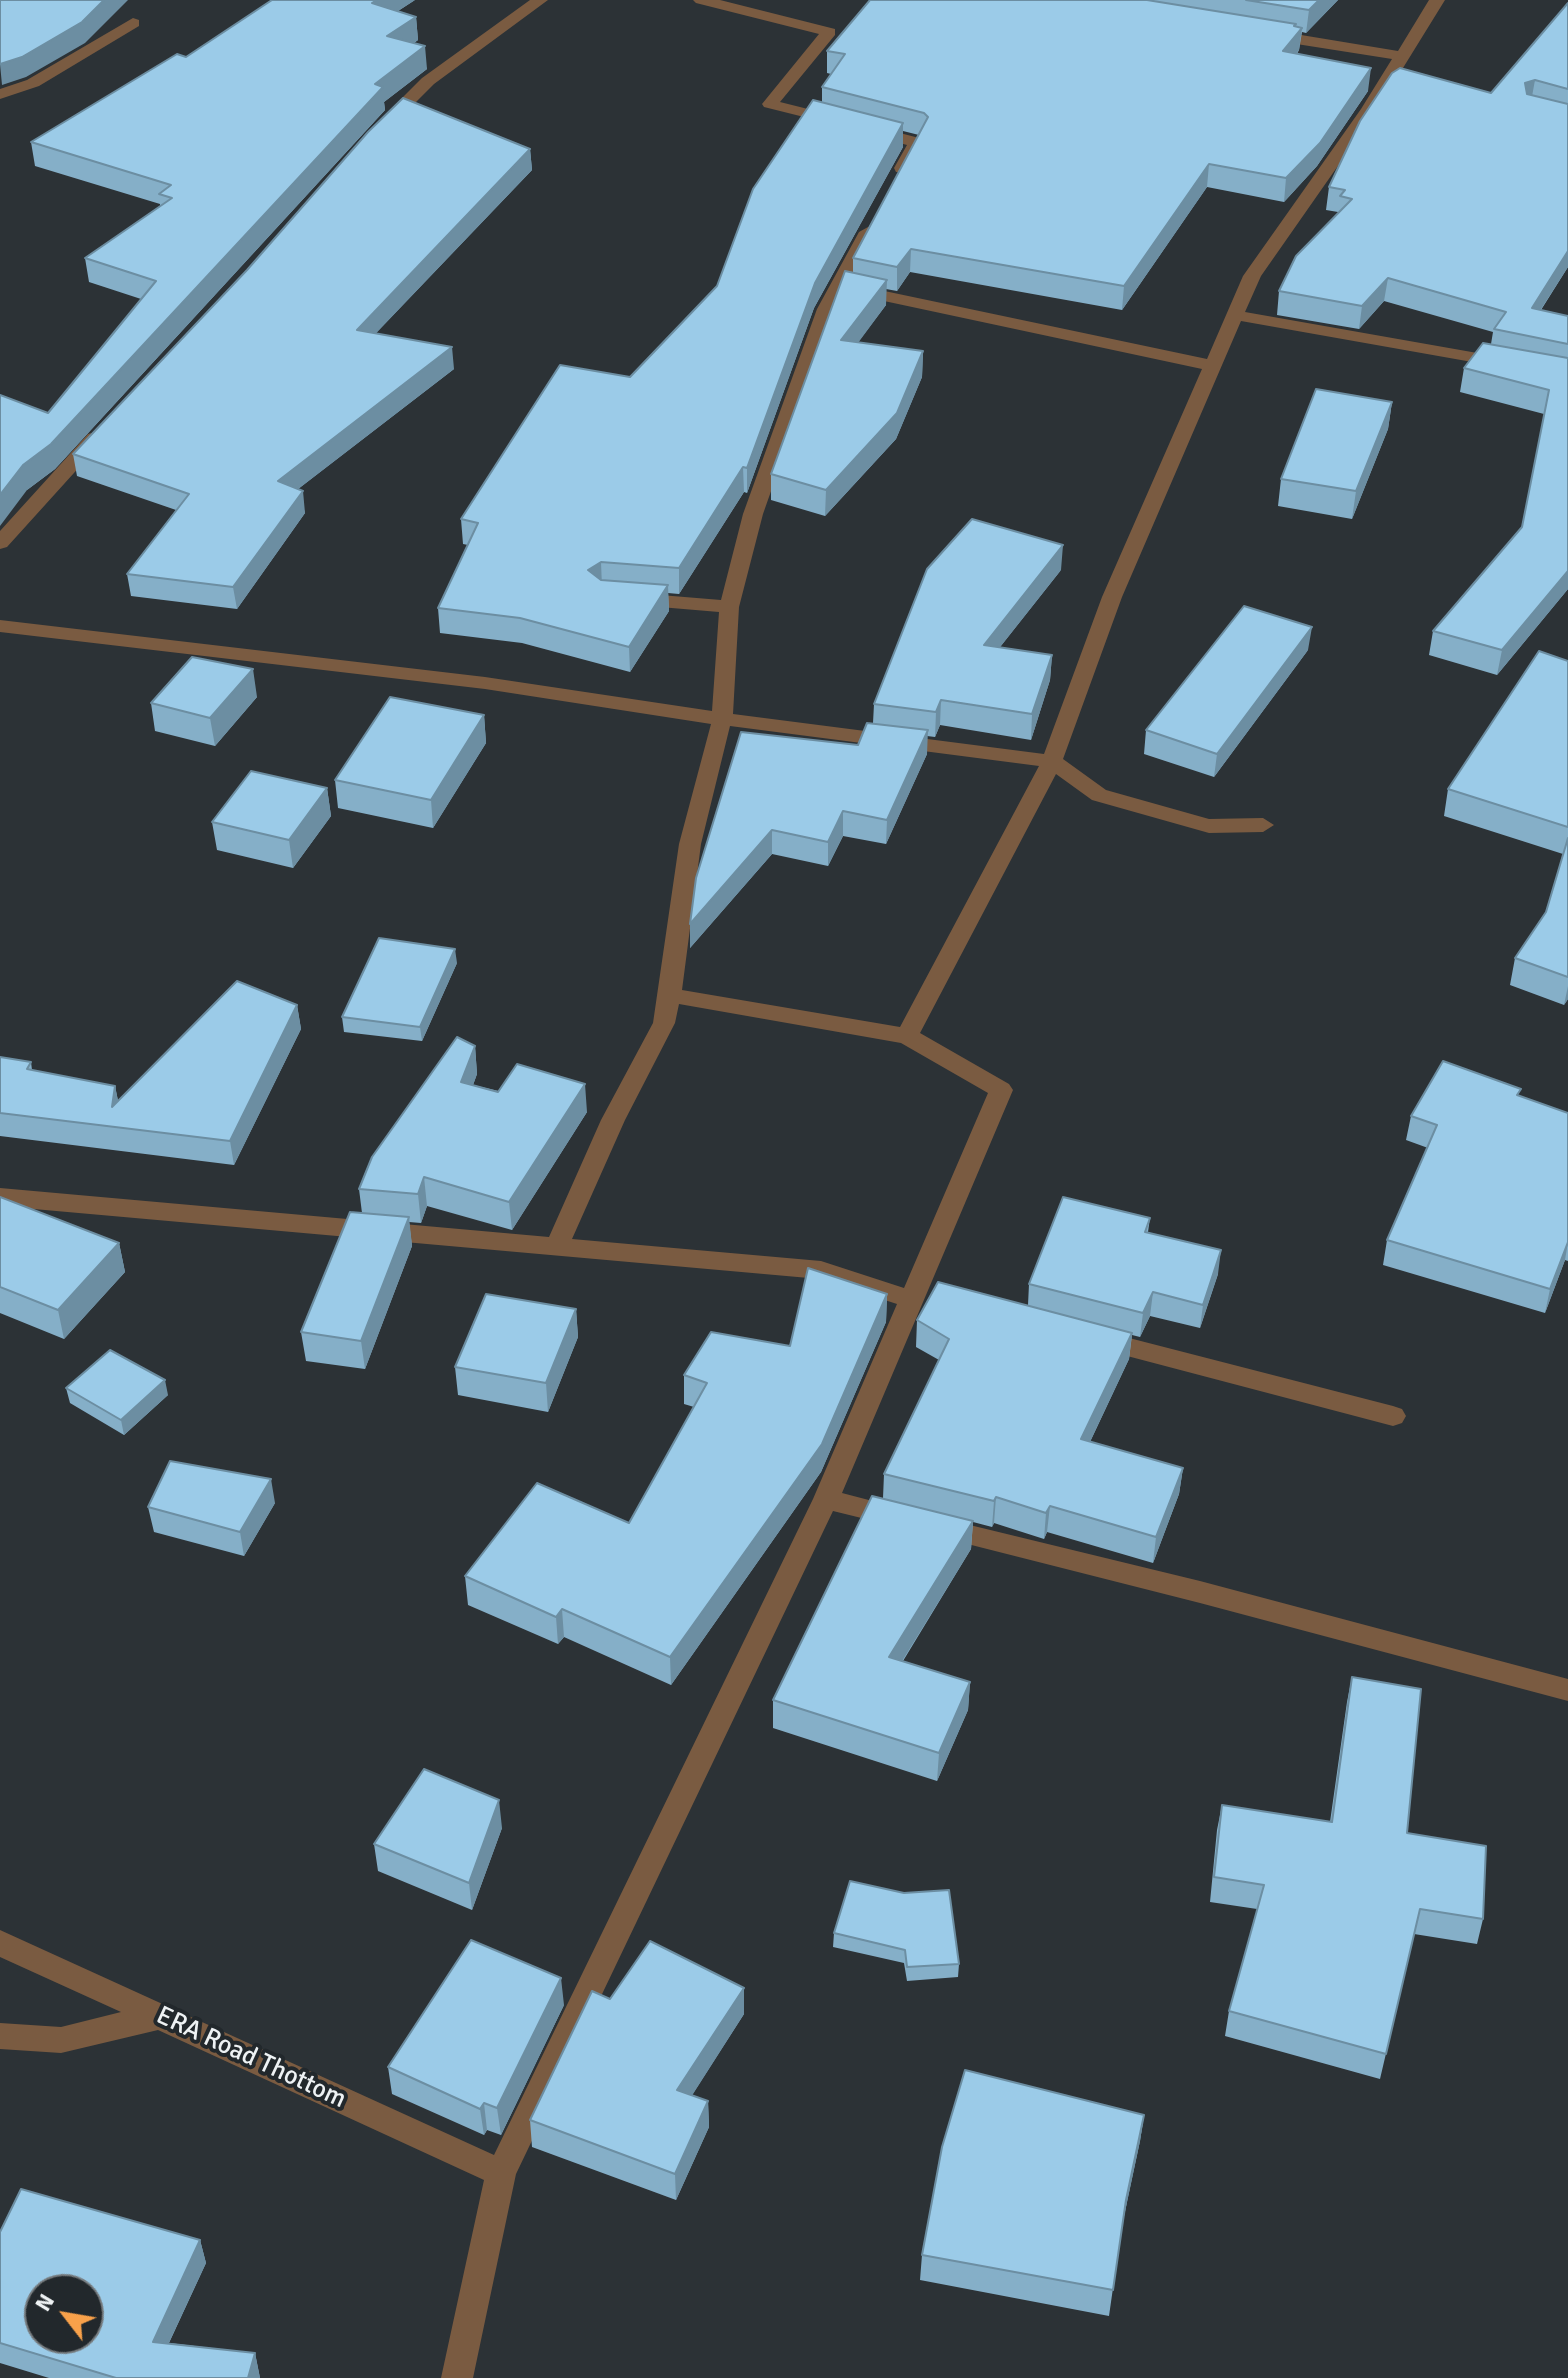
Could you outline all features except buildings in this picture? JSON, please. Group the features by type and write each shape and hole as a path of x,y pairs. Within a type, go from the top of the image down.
{"street":[{"path":"373,136 428,81 540,0"},
{"path":"556,1248 613,1120 664,1023 690,844 722,719 729,607 753,514 826,309 917,142 770,104 829,32 701,0"},
{"path":"907,1036 1052,761 1112,597 1252,276 1369,110 1437,0"},
{"path":"0,94 33,83 133,23"},
{"path":"1249,32 1402,56"},
{"path":"838,287 1212,366"},
{"path":"1235,315 1568,374"},
{"path":"0,543 110,422"},
{"path":"618,597 729,607"},
{"path":"0,626 485,683 722,719 1052,761 1099,795 1209,826 1263,825"},
{"path":"457,2378 501,2173 826,1499 1001,1090 907,1036 670,995"},
{"path":"0,1197 821,1270 912,1295 945,1299"},
{"path":"1084,1335 1393,1416"},
{"path":"826,1499 1200,1592 1568,1690"},
{"name":"ERA Road Thottom","path":"0,1943 501,2173"},
{"path":"0,2036 61,2040 161,2016"}]}
